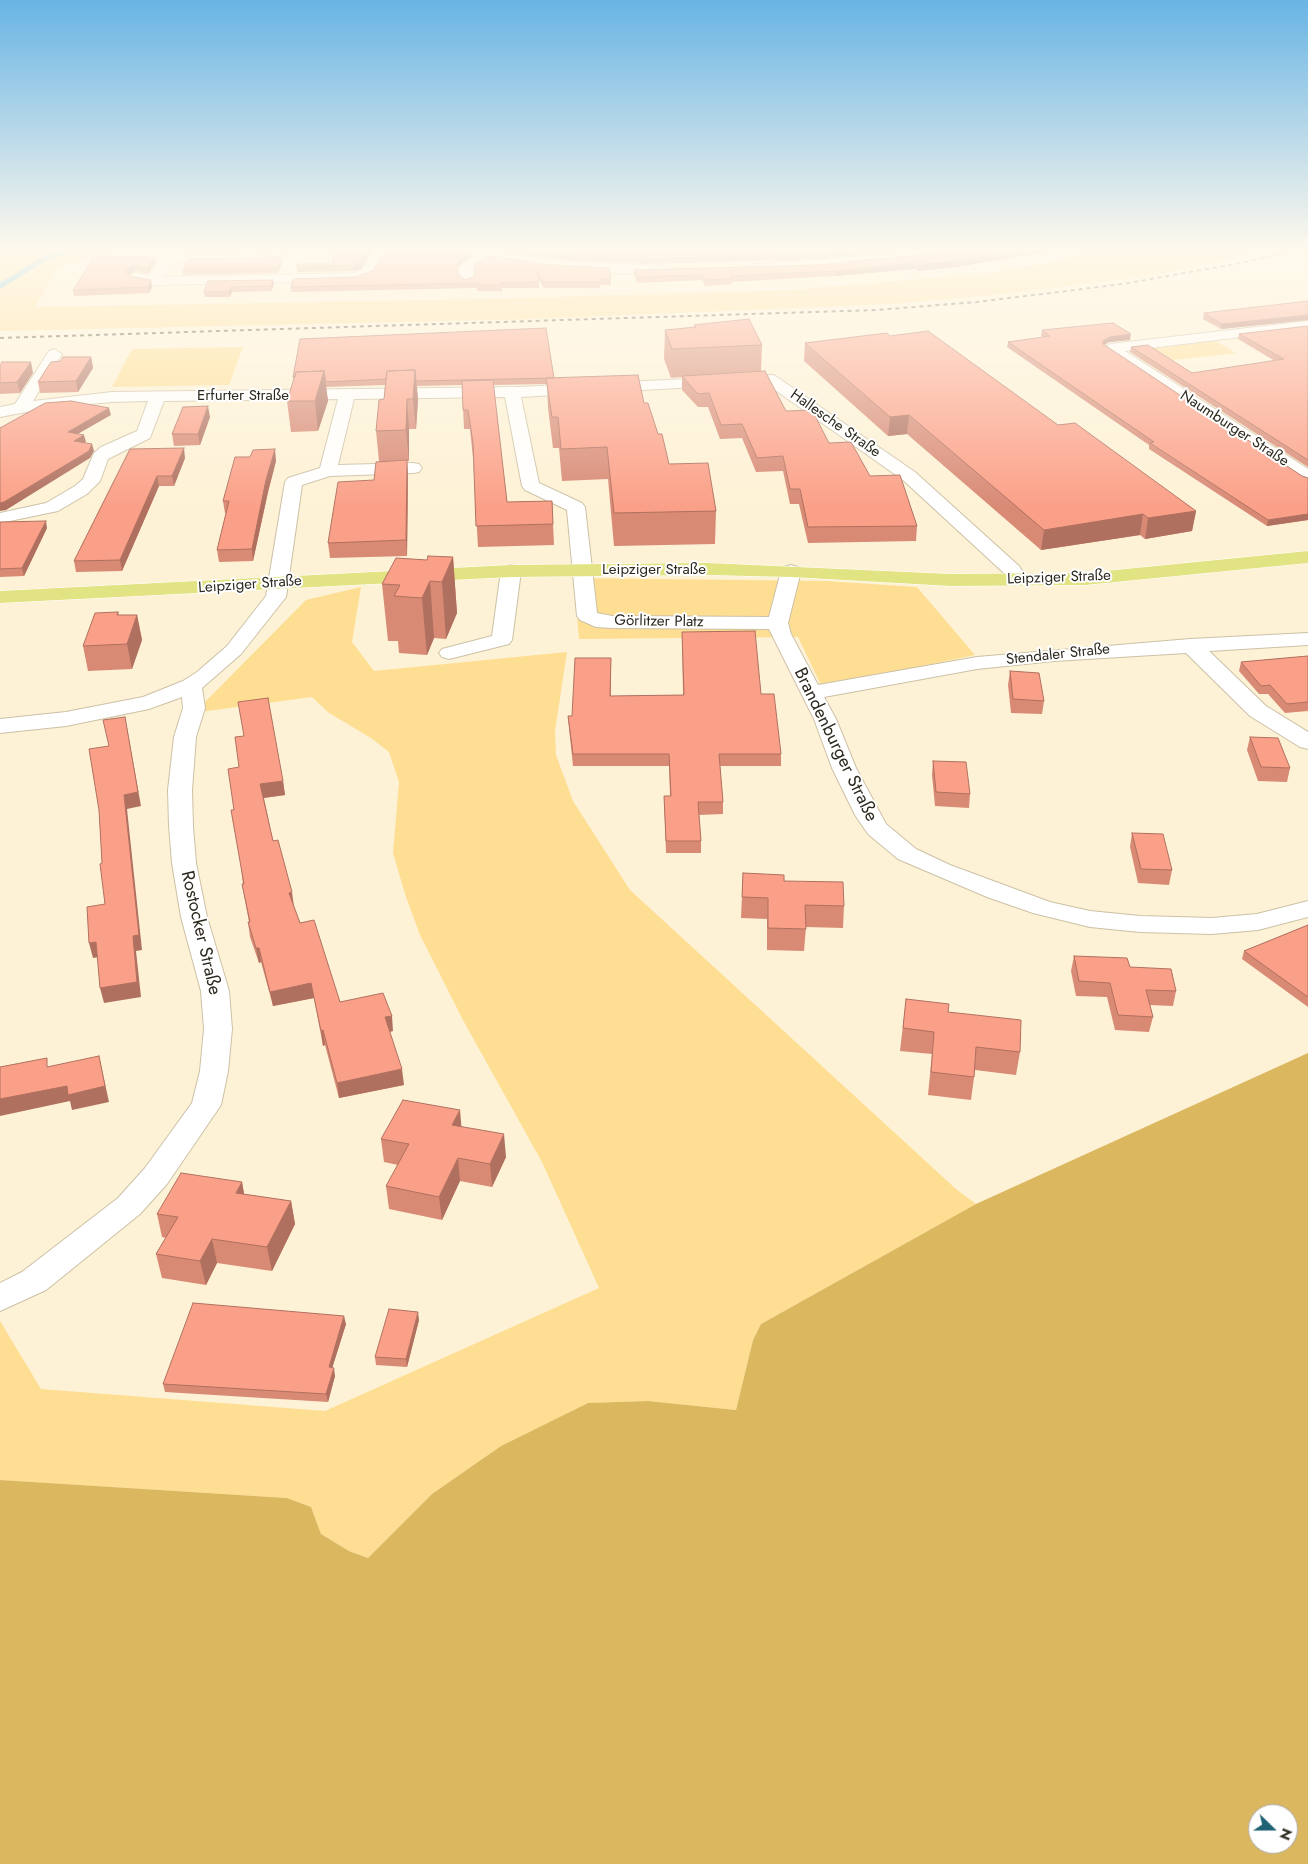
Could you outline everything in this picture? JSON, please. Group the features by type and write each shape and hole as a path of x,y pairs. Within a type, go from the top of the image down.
{"main road":[{"name":"Leipziger Straße","path":"0,597 512,571 790,571 951,580 1019,581 1085,579 1308,557"}],"street":[{"name":"Naumburger Straße","path":"1239,333 1110,348 1308,477"},
{"path":"22,406 54,354"},
{"name":"Hallesche Straße","path":"514,392 768,378 909,476 1012,570 1019,581"},
{"path":"514,392 530,486 576,507 582,570"},
{"name":"Erfurter Straße","path":"0,412 22,406 95,398 514,392"},
{"path":"328,471 348,395"},
{"path":"0,518 52,507 81,490 91,481 100,457 107,451 144,434 158,397"},
{"path":"0,726 66,719 120,710 149,702 191,686 234,650 276,597 294,482 328,471 413,468"},
{"name":"Görlitzer Platz","path":"582,570 587,616 596,621 778,623"},
{"path":"449,653 502,640 512,571"},
{"path":"778,623 790,571"},
{"name":"Brandenburger Straße","path":"778,623 781,634 825,719 855,792 877,829 907,854 941,870 1042,908 1090,919 1212,926 1258,922 1308,909"},
{"name":"Stendaler Straße","path":"811,692 976,664 1119,649 1308,639"},
{"path":"1190,646 1258,711 1308,742"},
{"name":"Rostocker Straße","path":"0,1298 34,1281 129,1206 170,1157 206,1105 214,1071 218,1030 215,991 194,917 184,862 181,826 180,790 185,737 194,708 191,686"}],"shaded area":[{"path":"1216,341 1236,353 1146,363 1134,354 1140,350"},
{"path":"243,347 229,385 112,387 132,349"},
{"path":"574,578 826,581 917,587 975,655 822,687 798,637 579,639"},
{"path":"361,587 352,642 374,671 567,652 555,731 556,755 573,801 630,890 956,1189 976,1204 761,1324 753,1340 736,1410 648,1401 588,1403 501,1446 432,1494 368,1558 349,1551 321,1534 311,1507 287,1498 0,1480 0,1321 41,1389 325,1411 599,1288 542,1162 464,1022 420,935 393,853 399,782 389,752 371,738 329,713 312,697 200,712 204,703 306,600"},
{"path":"1308,1053 1308,1864 0,1864 0,1480 287,1498 311,1507 321,1534 349,1551 368,1558 432,1494 501,1446 588,1403 648,1401 736,1410 753,1340 761,1324 976,1204"}],"building":[{"path":"434,333 547,333 554,378 416,381 415,370 387,371 386,379 326,382 324,371 296,372 295,377 293,377 300,339"},
{"path":"666,333 756,333 762,345 672,349"},
{"path":"887,333 890,336 931,333 1058,425 1075,423 1196,511 1148,518 1143,514 1044,530 909,415 890,417 805,343"},
{"path":"1046,333 1131,334 1110,337 1103,341 1103,344 1302,476 1308,478 1308,514 1268,520 1150,443 1154,442 1008,342 1050,336"},
{"path":"1308,333 1308,460 1131,347 1148,345 1192,373 1284,359 1239,334"},
{"path":"63,357 91,357 76,381 38,382 51,362 61,361"},
{"path":"2,362 31,362 17,382 0,383 0,366"},
{"path":"415,370 413,399 407,399 406,430 376,431 379,400 384,399 387,371"},
{"path":"324,371 315,401 287,401 296,372"},
{"path":"765,371 786,411 812,410 829,443 851,442 870,476 900,475 917,526 808,527 800,489 790,489 783,456 757,458 742,424 721,425 709,393 698,394 682,376"},
{"path":"638,375 644,403 648,403 658,434 662,434 669,464 708,463 716,511 614,513 607,447 561,449 558,417 552,417 546,378"},
{"path":"493,380 507,502 552,501 553,524 476,526 473,443 468,410 463,410 462,381"},
{"path":"71,401 109,408 68,432 84,435 74,441 92,444 89,451 0,503 0,428 45,403"},
{"path":"208,406 198,434 172,434 183,407"},
{"path":"184,448 172,476 157,476 120,560 74,561 130,449"},
{"path":"275,449 266,480 252,549 217,550 229,501 223,501 235,457 250,457 253,450"},
{"path":"407,460 406,540 328,543 338,482 374,480 376,462"},
{"path":"46,521 22,568 0,569 0,522"},
{"path":"428,556 453,557 442,582 430,581 422,598 394,596 400,585 382,584 396,558 427,560"},
{"path":"118,612 117,615 137,615 127,644 83,646 95,613"},
{"path":"755,631 761,694 774,694 781,754 719,754 723,802 698,802 701,841 666,841 664,796 671,796 669,754 573,754 568,716 572,716 575,658 611,658 610,696 684,695 682,632"},
{"path":"1308,656 1308,702 1287,704 1270,685 1261,686 1241,662"},
{"path":"1010,671 1039,673 1044,701 1013,699"},
{"path":"268,698 283,781 260,784 273,841 278,840 292,892 289,893 300,923 314,920 340,1002 383,993 392,1016 385,1017 402,1069 337,1083 323,1030 321,1031 311,983 270,992 259,948 256,948 248,922 250,922 242,884 244,884 231,810 234,810 228,769 239,767 235,737 244,736 238,702"},
{"path":"125,717 138,792 124,795 139,935 133,936 137,982 100,988 96,942 89,943 87,907 105,904 100,864 102,863 99,810 89,749 109,746 103,720"},
{"path":"1250,737 1278,738 1290,768 1261,767"},
{"path":"933,761 966,762 970,794 936,792"},
{"path":"1132,833 1163,834 1172,870 1141,869"},
{"path":"743,873 784,875 784,881 843,882 844,906 805,905 806,929 768,928 768,898 742,897"},
{"path":"1308,925 1308,997 1244,951"},
{"path":"1074,956 1127,958 1130,967 1171,969 1176,991 1146,990 1153,1017 1118,1015 1110,983 1079,981"},
{"path":"906,999 949,1004 948,1012 1021,1020 1020,1052 976,1047 974,1077 931,1072 934,1032 903,1028"},
{"path":"99,1056 105,1086 68,1095 67,1086 0,1099 0,1067 47,1058 47,1067"},
{"path":"403,1100 460,1110 452,1125 504,1134 490,1164 458,1158 439,1197 386,1186 409,1144 381,1139"},
{"path":"181,1173 242,1182 236,1193 291,1201 267,1247 212,1239 200,1261 156,1254 178,1217 157,1214"},
{"path":"193,1303 344,1316 329,1367 334,1368 326,1394 163,1384"},
{"path":"389,1309 418,1312 406,1359 375,1357"}],"railway":[{"path":"0,338 157,333"}]}
